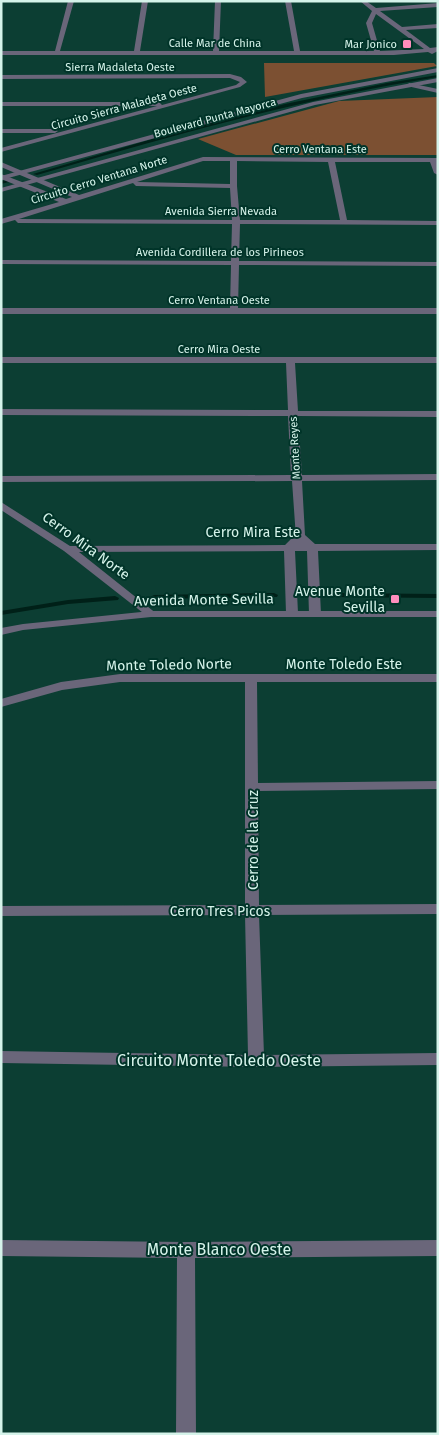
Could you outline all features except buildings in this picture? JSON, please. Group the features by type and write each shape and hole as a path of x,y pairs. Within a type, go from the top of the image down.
{"street":[{"path":"57,53 71,1"},
{"path":"137,53 145,1"},
{"path":"216,53 218,1"},
{"path":"288,1 297,52"},
{"path":"362,1 438,57"},
{"path":"375,10 438,5"},
{"path":"375,10 369,23 377,52"},
{"path":"401,29 438,26"},
{"name":"Calle Mar de China","path":"1,53 377,52 438,49"},
{"name":"Boulevard Punta Mayorca","path":"2,177 301,96 438,70"},
{"name":"Sierra Madaleta Oeste","path":"1,77 239,78"},
{"name":"Circuito Sierra Maladeta Oeste","path":"1,150 238,86 244,82 239,78"},
{"name":"Boulevard Punta Mayorca","path":"1,190 315,103 438,80"},
{"path":"409,85 438,91"},
{"path":"1,104 176,104"},
{"path":"1,131 75,131"},
{"name":"Cerro Ventana Este","path":"203,159 436,160"},
{"name":"Circuito Cerro Ventana Norte","path":"2,221 203,159"},
{"path":"234,159 233,186 236,222 234,311"},
{"path":"331,160 344,222"},
{"path":"436,160 438,173"},
{"path":"1,164 80,198"},
{"path":"2,177 66,202"},
{"path":"126,184 233,186"},
{"name":"Avenida Sierra Nevada","path":"2,221 438,223"},
{"name":"Avenida Cordillera de los Pirineos","path":"1,262 438,264"},
{"name":"Cerro Ventana Oeste","path":"1,311 438,311"},
{"name":"Cerro Mira Oeste","path":"1,360 438,360"},
{"name":"Monte Reyes","path":"290,360 300,536"},
{"path":"1,412 438,414"},
{"path":"1,479 438,477"},
{"name":"Cerro Mira Norte","path":"1,505 68,549 151,614"},
{"path":"292,613 289,547 300,536 312,547 315,614"},
{"name":"Cerro Mira Este","path":"68,549 438,547"},
{"name":"Avenida Monte Sevilla","path":"1,632 23,627 151,614 438,614"},
{"name":"Monte Toledo Norte","path":"1,703 61,686 120,678 251,679"},
{"name":"Monte Toledo Este","path":"251,679 438,678"},
{"name":"Cerro de la Cruz","path":"251,679 253,787 252,911 256,1061"},
{"path":"253,787 438,785"},
{"name":"Cerro Tres Picos","path":"1,911 438,909"},
{"name":"Circuito Monte Toledo Oeste","path":"1,1057 256,1061 438,1059"},
{"name":"Monte Blanco Oeste","path":"1,1248 186,1250 438,1248"},
{"path":"186,1250 186,1434"}],"shaded area":[{"path":"264,63 434,63 437,66 265,97"},
{"path":"438,97 438,155 236,155 198,139 339,101"}],"waterway":[{"path":"35,174 185,131 285,105 387,84 438,76"},
{"path":"1,183 7,181"},
{"path":"154,597 274,595"},
{"path":"332,595 438,596"},
{"path":"1,613 68,602 115,598"}],"place":[{"name":"Mar Jonico","path":"407,44"},
{"name":"Avenue Monte Sevilla","path":"395,599"}]}
